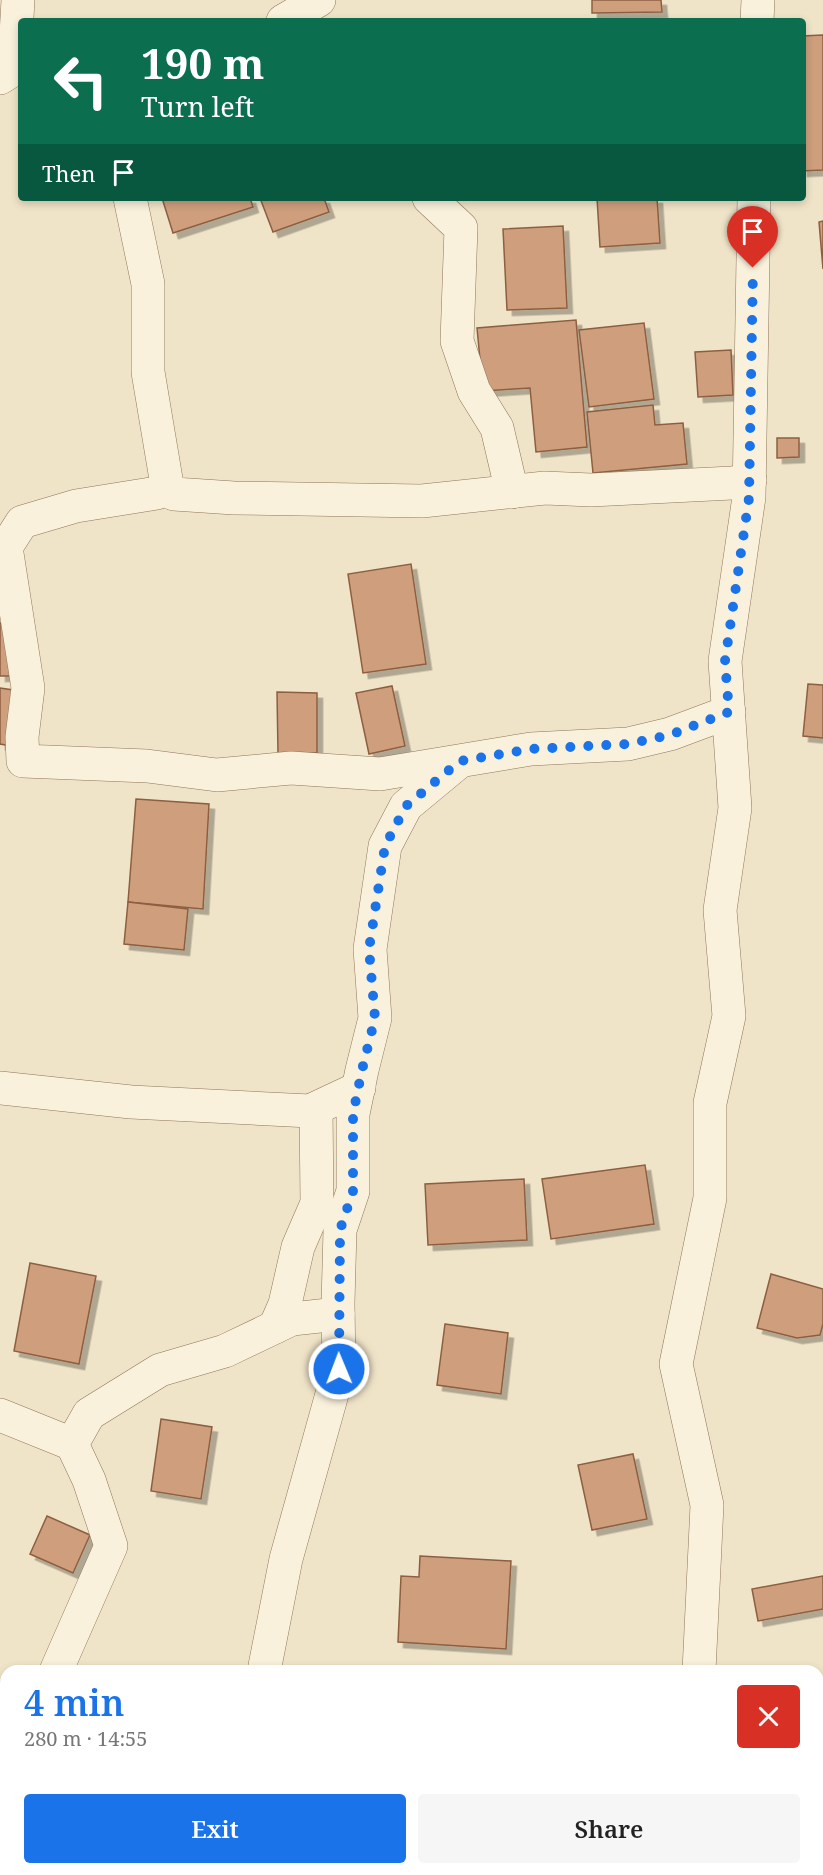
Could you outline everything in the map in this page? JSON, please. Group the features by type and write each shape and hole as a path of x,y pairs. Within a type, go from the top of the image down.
{"street":[{"path":"12,74 18,0"},
{"path":"288,18 319,0"},
{"path":"757,18 758,0"},
{"path":"131,201 148,284 148,372 167,485 174,495 422,501 545,488 591,490 732,483 750,480"},
{"path":"432,201 461,228 457,341 474,391 497,428 512,492"},
{"path":"699,1665 707,1505 676,1364 710,1198 710,1103 729,1016 720,910 735,808 725,661 749,498 754,201"},
{"path":"167,485 157,493 76,506 22,522 6,547 27,688 22,761 147,766 217,775 291,768 380,774 531,749 628,744 670,735 729,712"},
{"path":"265,1665 286,1559 339,1369 340,1230 353,1191 353,1114 375,1018 369,949 385,846 406,806 460,761"},
{"path":"0,1088 131,1102 310,1112 358,1088"},
{"path":"275,1327 285,1304 297,1247 317,1203 316,1109"},
{"path":"72,1444 89,1414 160,1370 225,1350 292,1319 338,1314"},
{"path":"0,1415 72,1444 89,1480 111,1546 59,1665"}],"building":[{"path":"592,0 661,0 662,12 592,13"},
{"path":"823,35 823,170 806,171 806,36"},
{"path":"163,201 251,201 253,207 173,233"},
{"path":"261,201 325,201 329,212 273,232"},
{"path":"597,201 657,201 660,243 600,247"},
{"path":"823,221 823,269 819,222"},
{"path":"563,226 567,308 507,310 503,229"},
{"path":"576,320 587,447 536,452 530,388 483,391 477,328"},
{"path":"644,323 654,399 589,407 579,330"},
{"path":"731,350 733,395 698,397 695,352"},
{"path":"653,405 655,425 683,423 687,464 593,473 587,412"},
{"path":"777,438 799,438 799,457 777,458"},
{"path":"411,564 426,664 363,673 348,574"},
{"path":"0,623 11,623 10,676 0,676"},
{"path":"808,684 823,685 823,738 803,736"},
{"path":"392,686 405,746 369,754 356,693"},
{"path":"0,688 20,691 11,746 0,744"},
{"path":"277,692 317,693 317,753 278,753"},
{"path":"136,799 209,804 203,909 128,902"},
{"path":"128,902 188,909 184,950 124,944"},
{"path":"645,1165 654,1224 551,1239 542,1179"},
{"path":"524,1179 527,1240 428,1245 425,1184"},
{"path":"30,1263 96,1276 79,1364 14,1351"},
{"path":"771,1274 823,1289 823,1324 820,1335 797,1338 757,1328"},
{"path":"445,1324 508,1333 501,1394 437,1385"},
{"path":"161,1419 212,1427 201,1499 151,1491"},
{"path":"633,1454 647,1519 592,1530 578,1465"},
{"path":"47,1516 90,1535 73,1573 30,1554"},
{"path":"420,1556 511,1561 506,1649 398,1642 401,1576 419,1577"},
{"path":"823,1576 823,1609 758,1621 752,1589"}],"route":[{"path":"339,1369 340,1230 353,1191 353,1114 375,1018 369,949 385,846 406,806 460,761 531,749 628,744 670,735 729,712 725,661 749,498 753,268"}]}
